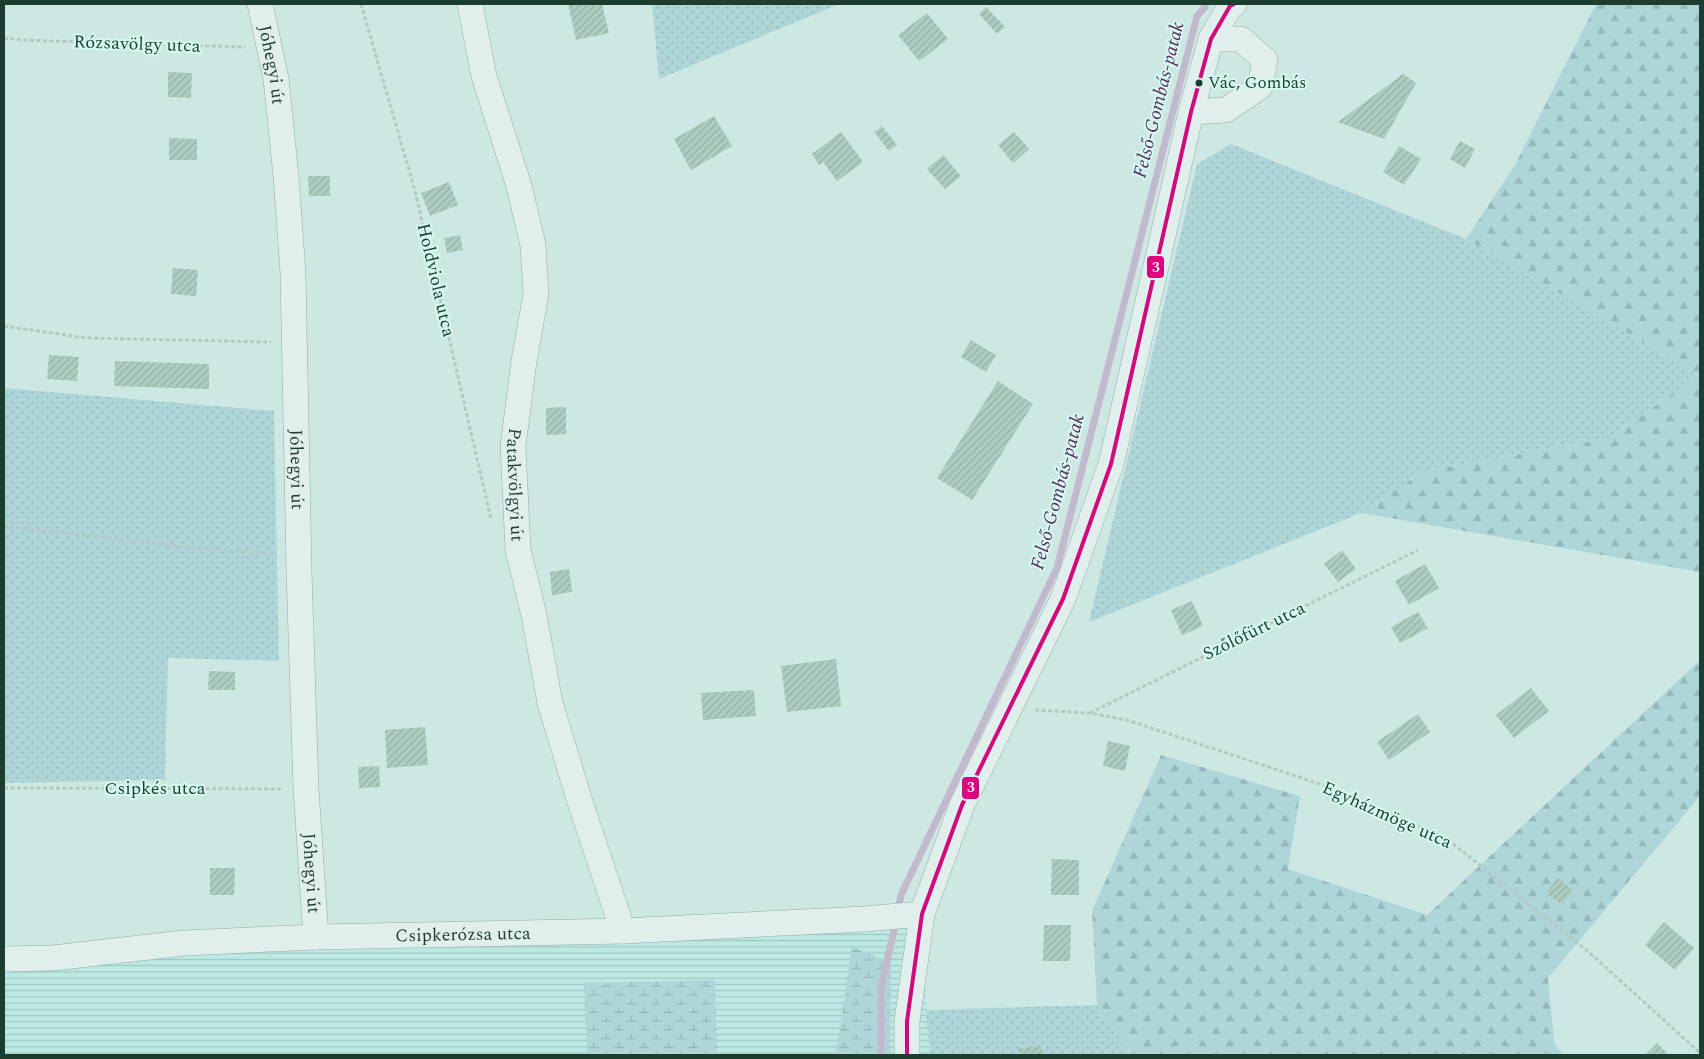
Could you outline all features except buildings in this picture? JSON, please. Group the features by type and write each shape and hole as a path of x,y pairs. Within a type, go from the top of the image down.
{"street":[{"name":"Jóhegyi út","path":"260,4 276,79 293,273 306,789 316,938"},
{"name":"Patakvölgyi út","path":"470,4 484,76 519,186 533,245 536,294 524,361 513,446 518,550 534,615 550,703 581,805 623,931"},
{"path":"907,1055 907,1021 916,915 962,805 1062,599 1111,464 1191,112 1212,39 1230,6 1234,4"},
{"path":"1191,112 1226,110 1260,86 1265,60 1241,39 1212,39"},
{"name":"Csipkerózsa utca","path":"4,959 53,958 184,943 623,931 916,915"}],"path":[{"name":"Holdviola utca","path":"361,4 415,191 491,520 518,550"},
{"name":"Rózsavölgy utca","path":"4,38 270,48"},
{"path":"4,326 86,338 282,342 294,344"},
{"path":"4,526 186,548 273,553 288,559 299,570"},
{"name":"Szőlőfürt utca","path":"1089,713 1418,550"},
{"name":"Egyházmöge utca","path":"1009,708 1089,713 1127,720 1326,786 1447,839 1591,954 1700,1053"},
{"name":"Csipkés utca","path":"4,788 306,789"}],"shaded area":[{"path":"920,915 930,1055 4,1055 4,973 201,940"}],"green space":[{"path":"652,4 839,4 659,79"},
{"path":"1596,4 1700,4 1700,572 1361,513 1424,471 1609,438 1699,375 1466,239 1515,165"},
{"path":"1231,144 1466,239 1699,375 1609,438 1424,471 1361,513 1089,622 1197,164"},
{"path":"4,388 274,411 279,661 168,658 165,780 4,783"},
{"path":"1700,660 1700,796 1548,978 1554,1043 1563,1055 1132,1055 1097,1005 1092,911 1161,755 1300,796 1288,869 1427,915"},
{"path":"852,947 891,962 890,1055 836,1055"},
{"path":"715,980 717,1055 587,1055 584,983"},
{"path":"1097,1005 1132,1055 930,1055 926,1010"}],"waterway":[{"name":"Felső-Gombás-patak","path":"898,911 901,895 1057,568 1197,16 1205,7"},
{"name":"Felső-Gombás-patak","path":"881,1055 881,989 896,921"}],"transit line":[{"name":"3","path":"907,1055 907,1021 922,914 962,805 1063,599 1111,464 1191,112 1211,39 1230,6 1234,4"}],"place":[{"name":"Vác, Gombás","path":"1199,83"}]}
